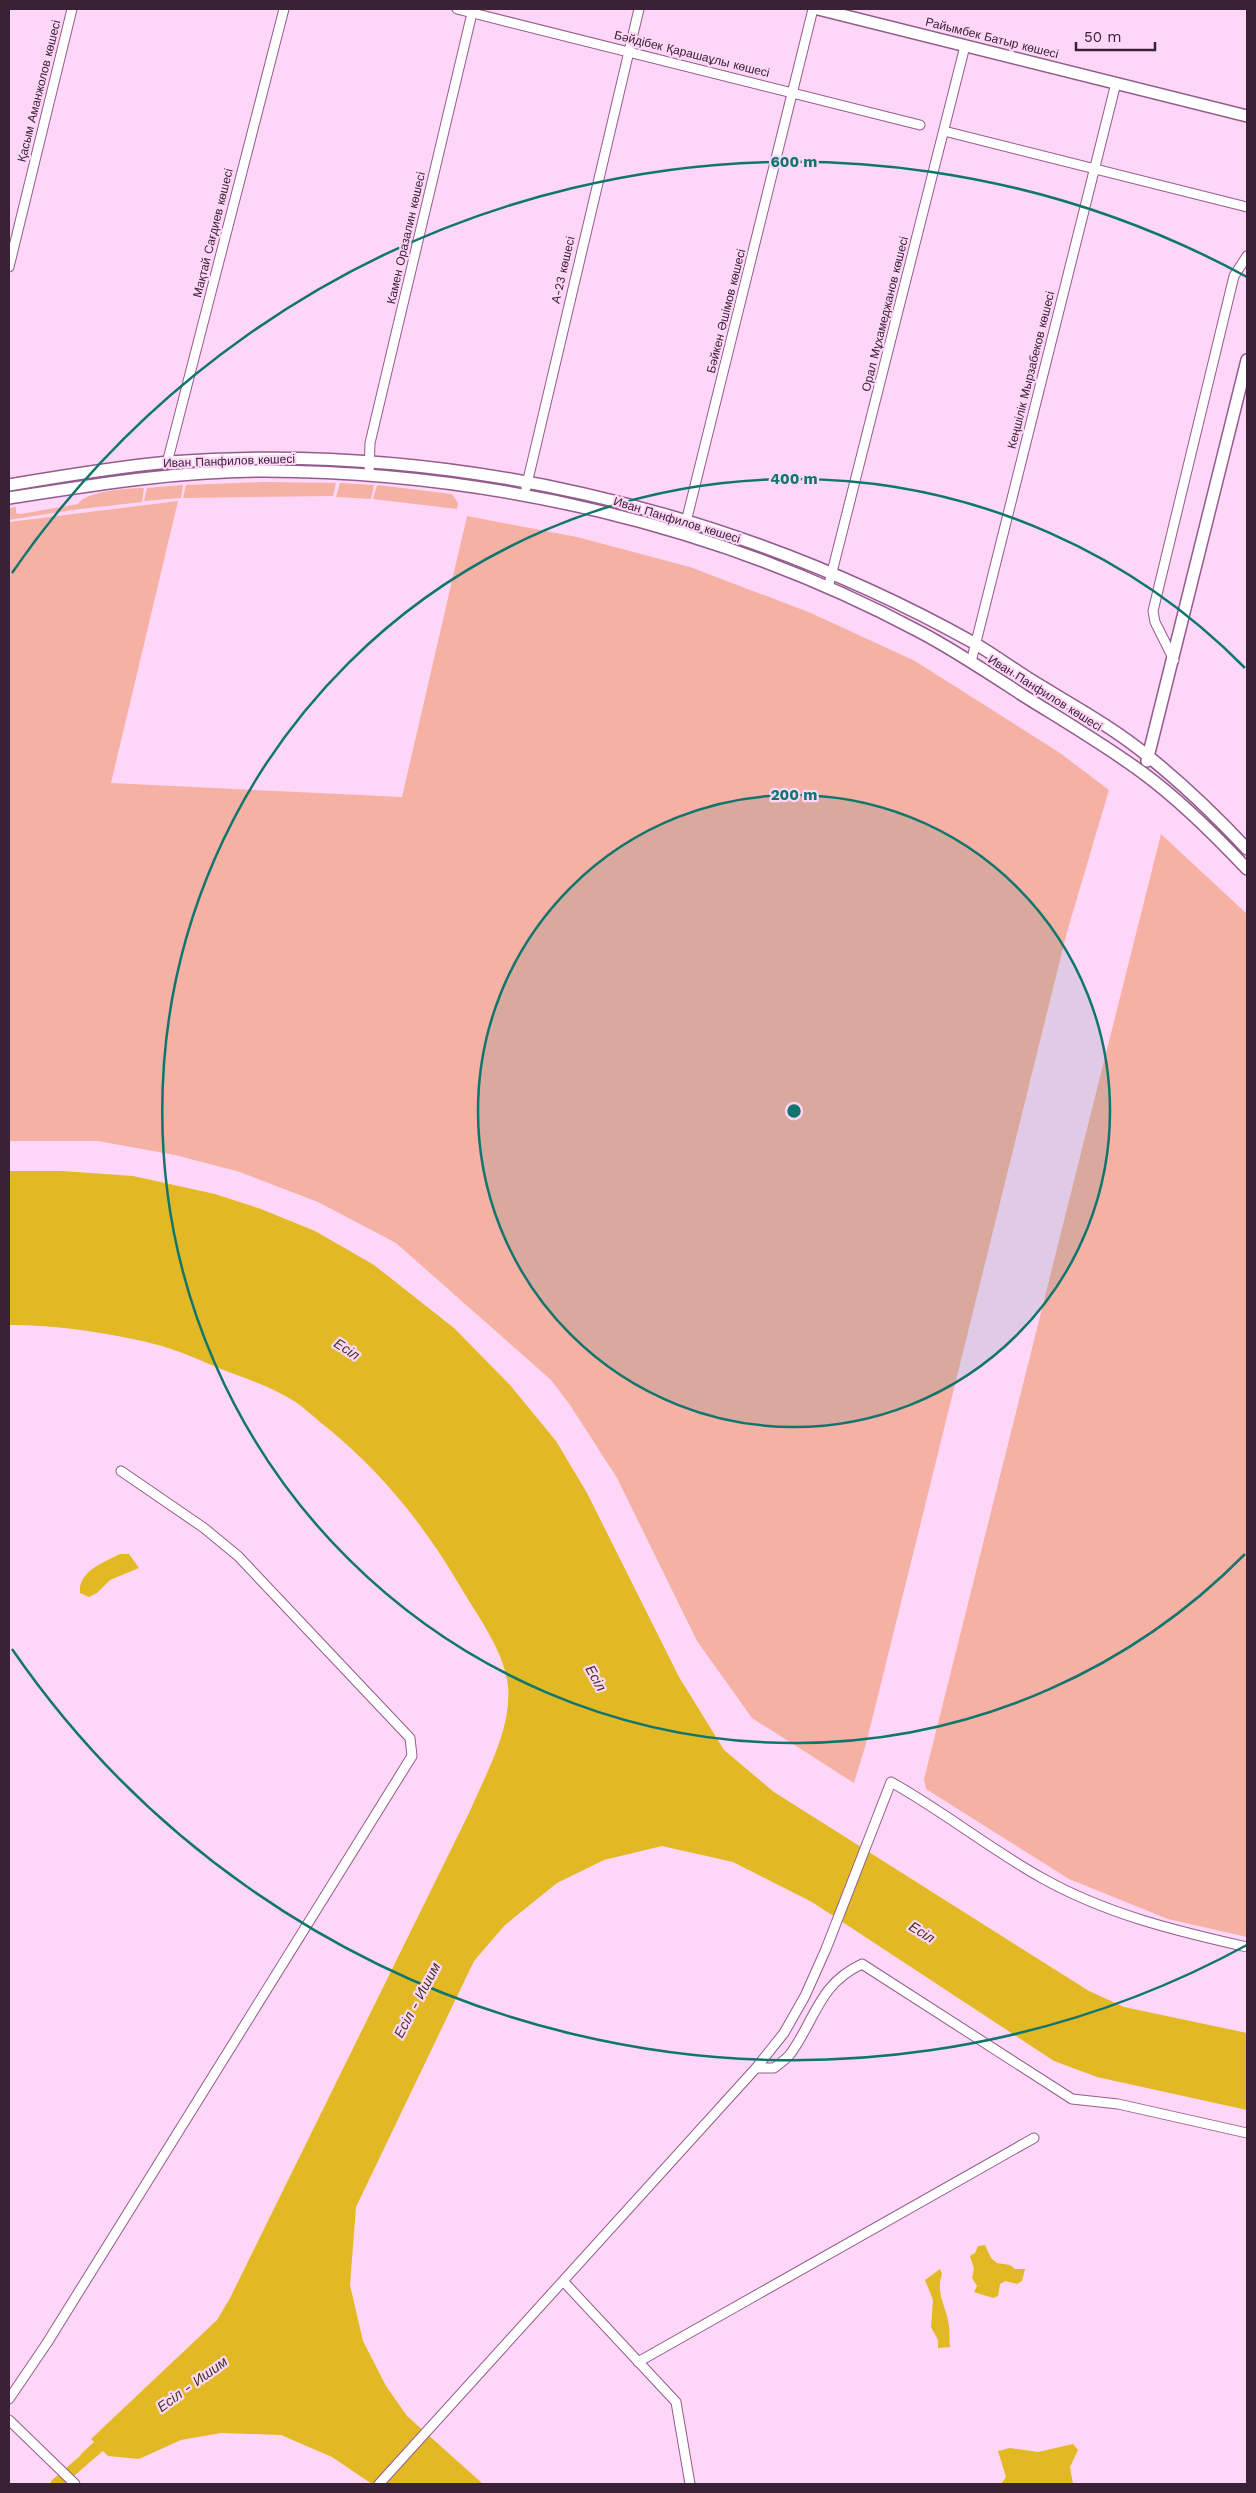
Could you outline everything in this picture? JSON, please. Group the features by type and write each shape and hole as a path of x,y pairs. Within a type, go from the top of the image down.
{"street":[{"name":"Қасым Аманжолов көшесі","path":"9,267 72,9"},
{"name":"Мақтай Сағдиев көшесі","path":"167,462 284,9"},
{"name":"Бәйдібек Қарашаұлы көшесі","path":"457,9 473,11 920,125"},
{"name":"А-23 көшесі","path":"524,495 638,9"},
{"name":"Бәйкен Әшімов көшесі","path":"683,534 813,9"},
{"name":"Райымбек Батыр көшесі","path":"818,9 1247,116"},
{"name":"Камен Оразалин көшесі","path":"369,474 370,443 473,11"},
{"name":"Орал Мұхамеджанов көшесі","path":"828,588 965,46"},
{"name":"Кеңшілік Мырзабеков көшесі","path":"971,662 1116,83"},
{"path":"944,131 1247,207"},
{"path":"1174,660 1155,622 1153,611 1234,276 1247,256"},
{"path":"1144,773 1174,660 1247,360"},
{"name":"Иван Панфилов көшесі","path":"9,485 167,462 290,459 368,462 472,472 526,482 584,494 686,522 759,546 832,574 900,605 975,644 1148,756 1224,825 1247,849"},
{"name":"Иван Панфилов көшесі","path":"9,498 164,477 261,471 369,474 524,495 622,516 683,534 755,559 828,588 920,632 971,662 1144,773 1214,834 1247,869"},
{"path":"9,2399 47,2342 412,1756 410,1738 238,1556 204,1528 121,1471"},
{"path":"379,2484 756,2068 784,2033 805,1996 826,1949 891,1782 1042,1878 1101,1907 1170,1930 1247,1947"},
{"path":"756,2068 774,2068 790,2054 827,1990 845,1972 862,1964 1072,2099 1118,2104 1247,2133"},
{"path":"638,2362 1034,2138"},
{"path":"563,2281 676,2402 690,2484"},
{"path":"9,2420 75,2484"}],"shaded area":[{"path":"264,482 336,483 333,496 183,498 186,485"},
{"path":"340,483 374,485 371,499 336,497"},
{"path":"183,485 181,498 144,501 147,488"},
{"path":"377,485 452,494 458,503 457,509 373,499"},
{"path":"144,488 142,502 9,520 9,508 16,507 16,513 21,514 78,504 98,493"},
{"path":"178,501 111,783 402,797 467,516 577,537 690,567 811,613 915,661 1060,753 1109,790 1067,932 867,1740 854,1783 752,1718 697,1641 617,1478 570,1405 551,1380 396,1243 318,1202 240,1172 175,1155 98,1141 9,1141 9,522"},
{"path":"1161,834 1247,914 1247,1937 1168,1919 1069,1879 926,1789 924,1779"}],"water":[{"path":"9,1171 62,1171 133,1176 215,1194 261,1209 315,1231 374,1265 454,1328 510,1385 556,1441 587,1493 679,1677 724,1750 774,1792 1089,1991 1124,2007 1247,2033 1247,2110 1097,2077 1054,2061 812,1902 733,1862 662,1846 604,1860 557,1883 505,1925 474,1961 356,2207 350,2285 363,2341 386,2386 407,2416 483,2484 372,2484 332,2457 281,2435 221,2433 181,2440 139,2459 108,2456 99,2447 86,2460 80,2455 94,2442 91,2439 217,2320 230,2298 470,1811 497,1750 502,1734 508,1702 508,1686 506,1673 489,1634 446,1563 416,1520 365,1461 298,1404 277,1391 162,1346 86,1331 48,1326 9,1325"},
{"path":"120,1554 129,1554 139,1568 110,1580 97,1593 89,1597 80,1593 80,1585 87,1573 99,1564"},
{"path":"985,2245 991,2258 997,2263 1010,2265 1015,2269 1025,2269 1022,2281 1017,2284 1005,2281 1000,2284 998,2296 993,2298 974,2292 977,2286 972,2278 974,2269 970,2256 975,2253 978,2246"},
{"path":"940,2269 942,2274 940,2288 948,2319 950,2347 938,2348 938,2340 931,2327 933,2300 925,2280"},
{"path":"1073,2444 1078,2450 1070,2467 1073,2484 1001,2484 1006,2477 998,2451 1010,2448 1038,2452"}],"waterway":[{"path":"56,2484 99,2447"}],"water label":[{"name":"Есіл","path":"347,1349"},
{"name":"Есіл","path":"596,1678"},
{"name":"Есіл","path":"922,1932"},
{"name":"Есіл - Ишим","path":"417,2000"},
{"name":"Есіл - Ишим","path":"192,2384"}]}
